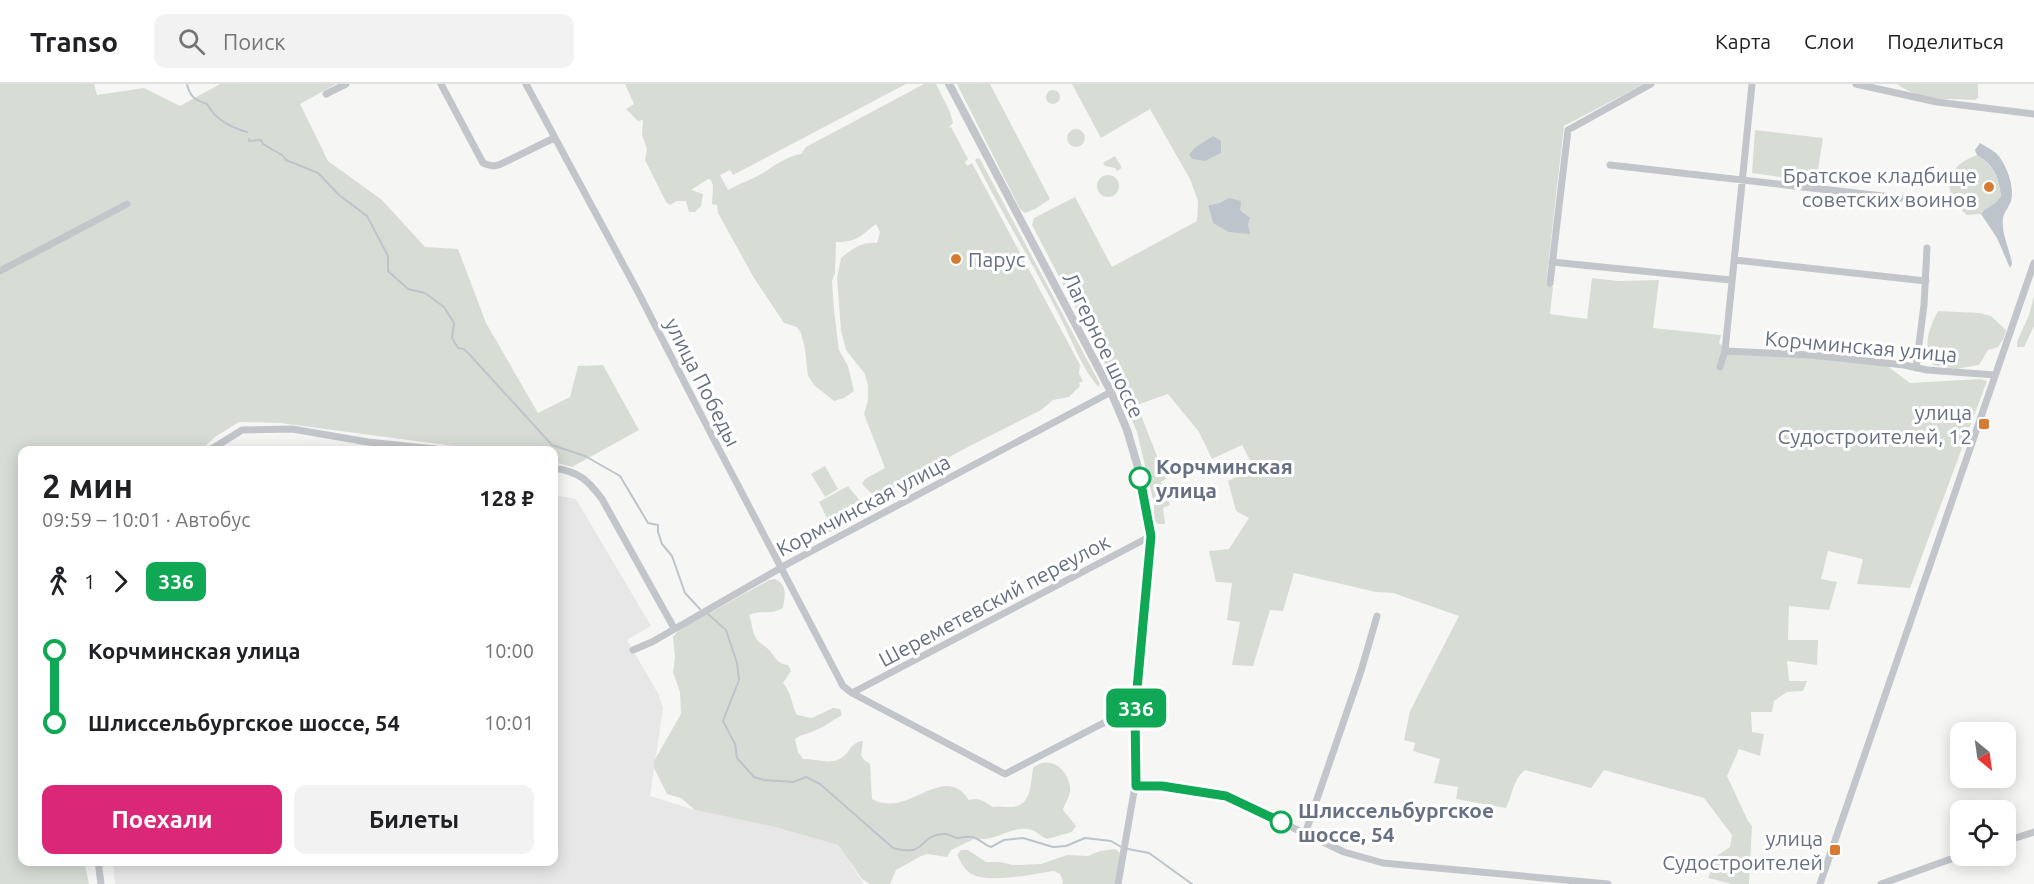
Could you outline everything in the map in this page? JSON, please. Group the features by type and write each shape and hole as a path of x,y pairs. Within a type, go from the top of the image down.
{"street":[{"path":"326,94 346,84"},
{"path":"441,84 483,163 494,166 501,164 554,138"},
{"name":"улица Победы","path":"526,84 637,290 843,686 852,693"},
{"name":"Лагерное шоссе","path":"949,84 1111,392 1127,430 1137,464 1151,536 1135,711 1136,786"},
{"path":"1550,283 1568,130 1651,84"},
{"path":"1720,367 1725,351 1752,84"},
{"path":"1856,84 1937,102 2034,114"},
{"path":"1610,165 1900,198"},
{"path":"0,271 127,204"},
{"path":"1916,368 1926,281 1927,248"},
{"path":"1735,260 1926,281"},
{"path":"1552,262 1731,280"},
{"path":"1820,884 2034,263"},
{"name":"Корчминская улица","path":"1725,351 1811,355 1995,375"},
{"name":"Кормчинская улица","path":"633,650 652,642 781,568 1111,392"},
{"path":"217,446 243,430 292,429 406,446"},
{"path":"558,469 574,472 590,482 602,499 674,628"},
{"name":"Шереметевский переулок","path":"852,693 1151,536"},
{"path":"1305,834 1361,671 1377,616"},
{"path":"852,693 1005,774 1115,717 1135,711"},
{"path":"1118,884 1136,786 1162,786 1226,796 1344,852 1383,863 1608,884"},
{"path":"2016,838 2034,832"},
{"path":"1881,884 1950,859"},
{"path":"99,866 101,884"}],"shaded area":[{"path":"0,84 94,84 97,95 144,88 180,106 220,84 336,84 300,104 328,161 382,200 425,247 458,249 486,323 538,413 570,397 578,366 603,365 639,430 572,467 558,463 558,446 454,446 280,423 239,422 205,446 18,446 18,866 85,866 89,884 0,884"},
{"path":"625,84 906,84 733,175 730,170 720,175 728,190 786,159 801,154 806,147 924,84 936,84 953,123 948,128 951,127 968,159 965,162 967,166 972,163 1080,365 1079,374 1083,381 1079,383 1080,386 1069,397 1053,400 1041,410 879,496 871,493 862,484 865,479 885,468 864,414 868,400 865,374 846,350 841,331 837,278 841,258 858,246 877,243 880,232 876,224 854,239 836,242 835,273 832,281 834,311 839,350 848,366 854,391 834,401 815,386 808,376 801,333 797,327 784,323 754,278 718,213 717,205 712,204 711,180 708,179 691,190 703,194 701,206 695,212 689,212 686,201 677,201 670,205 666,202 645,160 647,149 642,135 643,120 638,121 626,109 634,104"},
{"path":"957,84 990,84 1050,199 1025,213 1020,209"},
{"path":"1072,84 1644,84 1564,126 1546,284 1553,287 1550,314 1587,319 1592,278 1618,281 1659,280 1653,328 1721,335 1719,343 1730,351 1886,365 1910,383 1980,379 1987,381 1910,588 1857,584 1863,559 1828,551 1821,579 1837,582 1829,610 1789,606 1788,640 1818,640 1817,665 1787,661 1789,681 1807,681 1803,691 1787,692 1774,701 1772,712 1751,712 1752,732 1764,734 1760,756 1739,749 1727,776 1752,826 1749,884 1732,884 1708,878 1718,855 1730,847 1732,835 1704,798 1604,770 1591,788 1525,770 1516,782 1506,808 1456,799 1458,787 1434,783 1440,759 1413,751 1415,743 1404,740 1410,711 1459,616 1393,593 1376,592 1294,573 1283,611 1270,610 1253,666 1232,665 1240,622 1227,620 1232,583 1216,582 1209,551 1229,549 1249,518 1236,511 1228,481 1254,468 1242,445 1212,459 1199,432 1168,394 1137,405 1166,479 1161,482 1170,505 1163,508 1165,524 1158,524 1154,520 1154,505 1159,504 1158,500 1153,499 1137,432 1122,397 1032,225 1034,218 1075,197 1112,267 1197,221 1198,201 1190,179 1150,109 1101,138","holes":["1220,203 1245,213 1213,223 1208,205"]},
{"path":"1897,84 1978,84 1978,98 1975,100 1925,97"},
{"path":"1050,90 1056,90 1060,97 1056,104 1050,104 1046,100 1046,94"},
{"path":"1076,129 1082,132 1085,138 1082,144 1076,147 1070,144 1067,138 1070,132"},
{"path":"1755,130 1823,138 1816,182 1752,173"},
{"path":"1213,136 1221,141 1221,153 1205,161 1192,159 1189,154"},
{"path":"1980,143 2000,157 2011,182 2011,201 2003,224 2012,264 2010,268 1997,238 1981,214 2001,196 1995,172 1977,155 1975,150"},
{"path":"1977,155 1995,173 2001,197 1981,214 1967,215 1953,198 1949,181 1957,166"},
{"path":"1115,156 1122,168 1117,171 1103,163"},
{"path":"980,159 1100,384 1099,387 1083,364 1051,299 975,160"},
{"path":"1108,175 1116,178 1119,186 1116,194 1108,197 1100,194 1097,186 1100,178"},
{"path":"1229,198 1241,201 1240,210 1250,218 1248,224 1250,234 1229,232 1213,223 1208,205 1220,203"},
{"path":"2034,296 2034,326 2024,347 2017,347 2017,342 2029,315"},
{"path":"1938,311 1979,313 1991,316 2006,330 2004,338 1998,347 1988,350 1979,365 1956,369 1933,365 1927,344"},
{"path":"825,466 838,489 825,497 811,474"},
{"path":"848,486 861,502 859,507 834,521 835,529 812,544 781,559 778,555 830,525 819,502"},
{"path":"558,496 576,499 651,626 627,640 659,695 663,708 650,796 695,810 775,827 838,845 864,884 115,884 113,866 558,866"},
{"path":"775,579 784,588 783,608 774,612 758,612 749,615 755,636 778,661 788,665 791,671 783,683 797,715 812,718 833,708 840,709 842,715 795,739 798,752 803,759 837,760 855,744 863,741 861,755 870,764 872,799 885,803 899,802 936,788 948,786 959,789 969,800 979,800 993,807 1022,804 1030,789 1033,768 1039,764 1051,763 1062,769 1068,780 1070,793 1063,810 1076,826 1072,832 1047,839 1034,831 1019,829 990,838 976,838 951,850 947,857 927,854 921,856 896,870 890,884 870,884 862,879 838,845 775,827 695,810 681,798 667,794 654,768 654,761 681,714 680,692 673,672 675,658 673,637 694,620 769,580"},
{"path":"1115,849 1120,853 1114,884 1062,884 1060,874 1054,871 1000,878 979,877 969,872 957,855 961,850 968,850 986,862 1013,865 1041,864 1067,855 1088,856 1100,851"}],"waterway":[{"path":"187,84 194,97 207,104 219,119 247,132"},
{"path":"249,139 249,141 261,140 263,144 282,155 286,160 318,173 339,195 367,216 388,256 388,271 408,289 425,293 444,307 454,323 452,338 458,348 464,349 470,355 555,446"},
{"path":"558,447 585,456 620,476 648,523 658,525 662,544 672,556 685,593 700,609"},
{"path":"708,614 726,630 737,663 739,680 723,721 735,744 737,758 754,777 793,782 806,777 820,784 893,848 912,850 935,835 945,834 957,838 973,837 991,847 1004,840 1023,838 1053,847 1066,846 1085,838 1111,841 1123,848 1149,853 1192,884"}],"bus line":[{"name":"336","path":"1140,478 1151,536 1135,711 1136,786 1162,786 1226,796 1281,822"}],"place":[{"name":"Братское кладбище советских воинов","path":"1989,187"},
{"name":"Парус","path":"956,259"},
{"name":"улица Судостроителей, 12","path":"1984,424"},
{"name":"Корчминская улица","path":"1140,478"},
{"name":"Шлиссельбургское шоссе, 54","path":"1281,822"},
{"name":"улица Судостроителей","path":"1835,850"}]}
